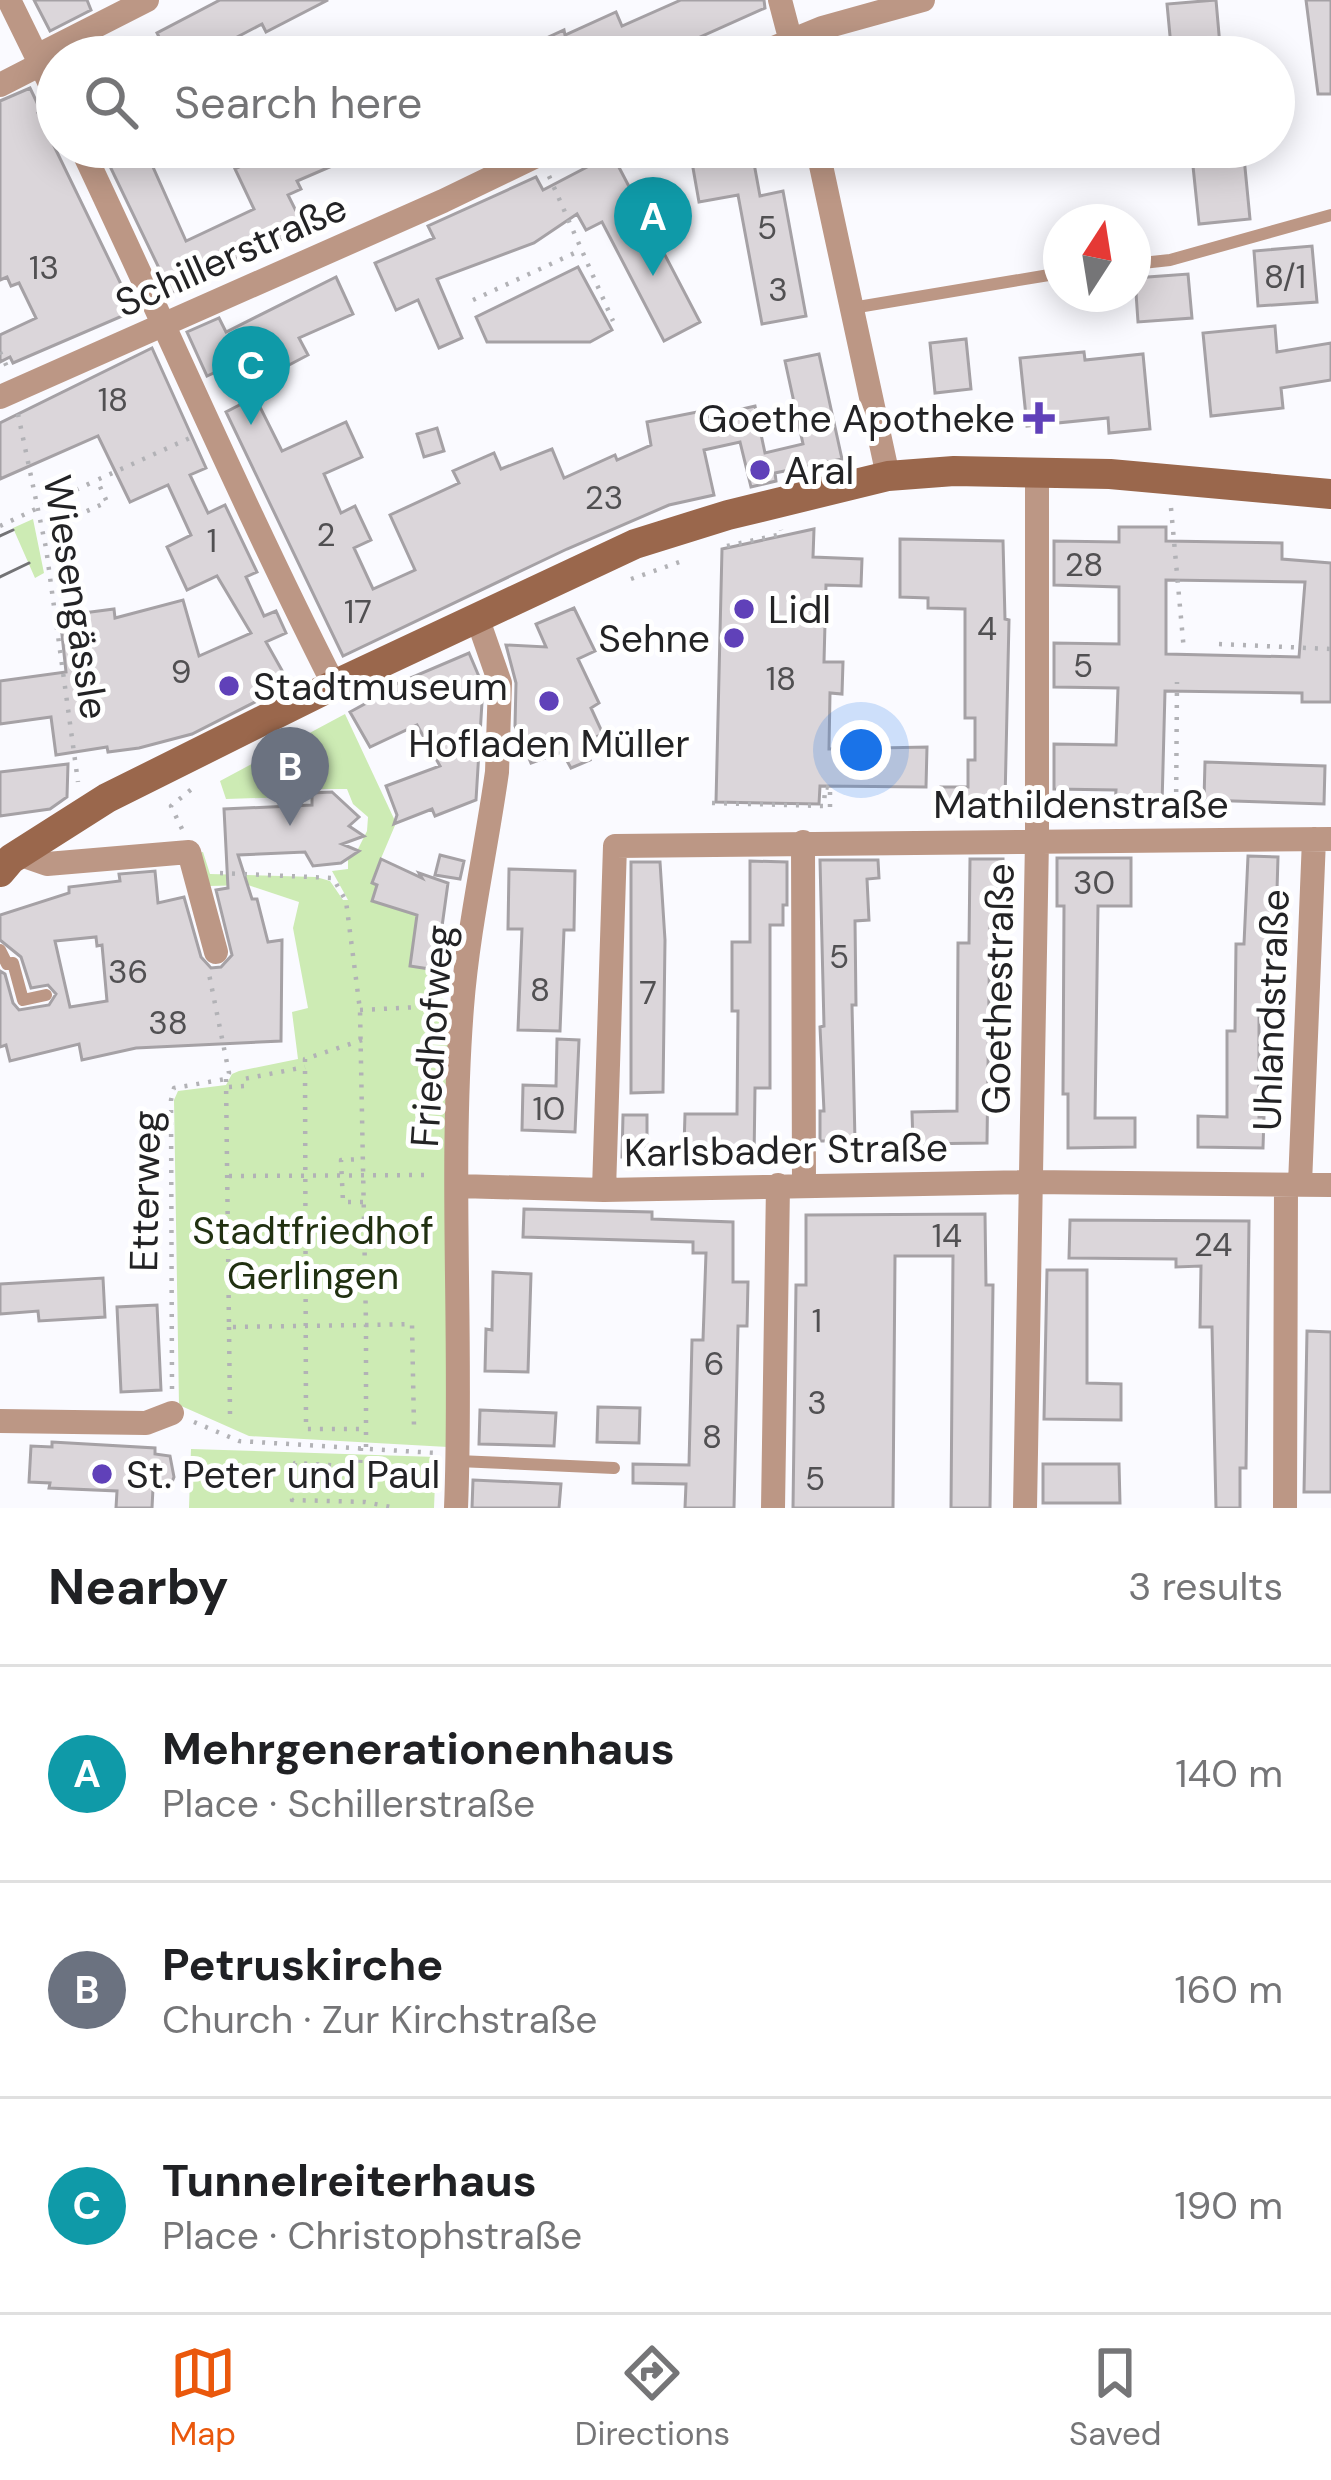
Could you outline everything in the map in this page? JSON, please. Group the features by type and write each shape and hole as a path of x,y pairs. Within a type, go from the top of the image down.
{"main road":[{"path":"8,861 84,812 334,685 635,544 728,515 888,476 1037,471 1331,494"}],"street":[{"path":"9,0 36,54"},
{"path":"82,36 147,0"},
{"path":"780,0 789,36"},
{"path":"825,36 923,0"},
{"path":"0,85 36,62"},
{"path":"91,168 334,685"},
{"name":"Schillerstraße","path":"6,394 512,168"},
{"path":"822,168 888,476"},
{"name":"Goethestraße","path":"1025,1508 1037,840 1037,471"},
{"name":"Friedhofweg","path":"456,1508 459,1456 450,1180 462,1005 497,772 500,683 478,620"},
{"name":"Mathildenstraße","path":"604,1190 615,846 1323,839"},
{"name":"Uhlandstraße","path":"1285,1508 1293,1185 1323,839"},
{"path":"773,1508 803,842"},
{"path":"8,861 47,864 189,853 216,952"},
{"name":"Karlsbader Straße","path":"450,1180 604,1190 1030,1182 1331,1185"},
{"path":"0,1421 146,1423 172,1413"}],"lane":[{"path":"1151,263 1331,215"},
{"path":"852,308 1043,276"},
{"path":"0,950 7,964 13,963 23,1000 46,995"},
{"path":"459,1456 614,1468"}],"path":[{"path":"553,168 581,250 613,321"},
{"path":"473,300 581,250"},
{"name":"Wiesengässle","path":"6,394 37,509 84,812"},
{"path":"0,526 210,429"},
{"path":"1168,478 1184,651"},
{"path":"65,521 107,502 97,480"},
{"path":"1219,644 1331,649"},
{"path":"1176,839 1177,682"},
{"path":"712,803 824,806 825,787 830,788 830,806"},
{"path":"175,804 171,806 189,853 204,850 212,872 333,878 346,901 361,1010 367,1429 360,1467 295,1463 292,1504 365,1502 396,1508"},
{"path":"216,952 206,956 230,1073 226,1083 230,1414"},
{"path":"361,1010 462,1005"},
{"path":"362,1040 305,1059 306,1429 367,1429"},
{"path":"226,1083 244,1086 244,1079 305,1067"},
{"name":"Etterweg","path":"172,1413 170,1100 174,1088 226,1083"},
{"path":"363,1159 341,1160 343,1202 364,1202"},
{"path":"229,1176 450,1180"},
{"path":"229,1328 412,1324 414,1427"},
{"path":"172,1413 239,1441 459,1456"}],"green space":[{"path":"33,519 44,573 35,578 13,528"},
{"name":"Stadtfriedhof Gerlingen","path":"345,714 396,823 371,882 377,885 372,901 417,915 411,965 429,969 426,989 453,1005 448,1447 249,1436 179,1405 174,1100 178,1091 226,1085 239,1071 298,1059 292,1012 308,1008 293,928 299,902 248,885 210,886 198,853 203,852 210,874 316,877 330,881 343,900 348,900 332,871 348,869 348,854 356,853 368,817 353,804 347,789 226,799 220,781"},
{"path":"191,1449 436,1457 434,1508 189,1508"}],"building":[{"path":"34,0 87,0 91,10 50,31"},
{"path":"220,0 328,0 266,32 262,24 239,36 157,33"},
{"path":"681,0 764,0 765,8 702,36 551,36 564,30 565,35 616,12 622,26"},
{"path":"1216,0 1219,36 1170,36 1167,4"},
{"path":"1306,0 1331,0 1331,94 1318,94"},
{"path":"30,88 36,101 36,168 65,168 134,311 13,363 10,357 0,362 0,335 36,318 19,283 11,286 7,277 0,280 0,101"},
{"path":"111,168 153,168 186,241 254,209 235,169 327,168 297,181 301,189 288,195 305,229 204,273 206,277 171,293"},
{"path":"585,168 619,168 700,322 664,341 602,222 586,230 577,214 534,243 437,279 462,338 439,348 418,300 396,310 375,263 434,238 428,226 536,177 543,190"},
{"path":"693,168 755,168 760,196 783,191 806,316 762,324 738,195 699,202"},
{"path":"1193,168 1245,168 1250,219 1199,224"},
{"path":"1312,246 1317,302 1258,306 1254,251"},
{"path":"578,267 612,330 590,342 487,342 476,317"},
{"path":"1188,274 1192,318 1138,322 1137,312 1151,312 1151,277"},
{"path":"336,277 353,314 299,338 308,355 238,392 227,367 207,376 187,332 219,318 226,332"},
{"path":"1275,326 1277,352 1331,343 1331,380 1281,388 1283,408 1211,416 1203,333"},
{"path":"966,339 971,389 935,393 930,343"},
{"path":"152,348 206,468 190,475 208,513 225,505 257,572 246,577 264,616 276,611 286,633 266,642 284,674 257,690 261,699 192,734 139,748 108,752 107,747 56,755 51,717 0,724 0,681 66,672 60,616 114,609 115,618 183,600 199,656 251,633 217,576 187,590 167,547 191,535 168,485 130,502 98,436 0,479 0,423"},
{"path":"1084,352 1085,360 1143,354 1150,429 1109,433 1108,418 1027,426 1020,358"},
{"path":"819,354 842,459 775,473 776,481 751,487 740,442 704,450 714,495 669,505 567,549 343,656 226,412 255,397 282,451 346,422 362,457 324,474 341,513 355,506 371,540 354,548 373,589 415,570 390,515 459,483 453,471 494,453 501,469 552,449 564,478 651,445 647,422 697,412 698,419 755,406 765,453 803,444 785,361"},
{"path":"437,428 444,451 424,457 417,434"},
{"path":"1119,527 1166,527 1166,541 1282,543 1282,559 1331,563 1331,702 1302,702 1302,693 1165,691 1162,805 1115,804 1116,790 1054,789 1054,744 1116,745 1118,688 1054,687 1054,643 1119,644 1119,587 1054,585 1054,541 1119,542","holes":["1166,580 1305,582 1299,657 1166,654"]},
{"path":"814,529 813,557 862,559 861,586 826,585 824,662 843,662 842,694 830,693 829,749 927,747 926,787 820,786 819,804 716,802 722,549"},
{"path":"900,539 1003,541 1005,619 1009,620 1005,801 970,801 967,807 941,808 941,787 968,787 968,760 975,760 975,718 965,718 965,609 928,608 928,598 900,597"},
{"path":"574,608 595,651 578,659 599,703 591,708 603,734 582,743 590,760 571,768 562,752 531,763 515,726 516,683 506,645 546,647 536,624"},
{"path":"469,653 483,686 476,800 435,816 432,809 394,824 397,815 386,786 440,766 417,725 370,747 350,712 370,701 368,696"},
{"path":"1205,762 1325,766 1324,804 1204,800"},
{"path":"68,764 67,797 50,809 0,816 0,772"},
{"path":"332,792 359,817 349,826 364,836 342,844 359,851 341,863 313,866 305,852 238,855 252,899 257,899 268,942 282,940 281,1041 136,1048 82,1060 79,1044 10,1061 6,1045 0,1047 0,971 19,1010 49,1005 56,994 48,985 31,988 21,957 0,940 0,915 69,893 69,887 120,881 119,874 155,871 158,903 184,897 201,957 211,968 221,967 232,955 216,890 228,888 224,809 312,805 312,793","holes":["96,937 97,946 102,945 107,1001 70,1007 55,941"]},
{"path":"440,855 464,861 460,879 435,875"},
{"path":"1248,856 1278,857 1276,924 1268,923 1267,1013 1259,1013 1263,1148 1198,1147 1198,1116 1227,1117 1227,1031 1235,1031 1236,944 1244,944"},
{"path":"1057,858 1131,858 1131,906 1098,906 1095,1118 1135,1118 1135,1147 1068,1148 1068,1094 1063,1094 1064,906 1057,906"},
{"path":"381,859 422,878 419,873 448,883 436,970 410,966 417,915 372,901 377,885 372,883"},
{"path":"970,859 1003,859 1002,921 990,920 987,1143 913,1144 912,1112 957,1111 958,943 969,943"},
{"path":"820,860 878,860 879,878 867,879 869,920 855,921 855,1141 820,1141 820,1111 824,1111 820,1027 824,1026"},
{"path":"750,861 787,862 783,925 770,925 770,1088 755,1088 754,1162 736,1161 736,1148 684,1147 685,1114 737,1114 738,1011 732,1011 732,942 750,942"},
{"path":"631,862 660,862 665,940 663,1092 631,1093"},
{"path":"509,869 575,871 574,930 564,930 560,1031 518,1030 522,929 508,929"},
{"path":"557,1039 579,1040 575,1132 522,1130 523,1085 556,1086"},
{"path":"623,1115 647,1115 647,1146 636,1146 636,1157 622,1157"},
{"path":"524,1209 652,1212 652,1219 733,1222 733,1282 748,1282 747,1326 738,1326 734,1508 685,1508 686,1484 633,1483 633,1464 689,1465 692,1340 703,1340 706,1253 693,1253 693,1242 523,1237"},
{"path":"985,1214 986,1285 993,1285 990,1508 951,1508 953,1256 895,1256 893,1508 793,1508 796,1285 806,1285 806,1215"},
{"path":"1070,1220 1249,1221 1246,1468 1240,1468 1240,1508 1216,1508 1212,1327 1200,1327 1201,1266 1176,1267 1176,1259 1069,1258"},
{"path":"1047,1270 1087,1270 1087,1383 1121,1384 1121,1420 1044,1419"},
{"path":"493,1272 531,1274 528,1372 485,1371 486,1329 492,1330"},
{"path":"103,1278 105,1317 39,1321 38,1311 0,1314 0,1284"},
{"path":"157,1305 161,1390 121,1392 117,1307"},
{"path":"1307,1331 1331,1332 1331,1492 1304,1492"},
{"path":"598,1407 640,1408 639,1443 597,1442"},
{"path":"480,1410 556,1413 554,1446 479,1444"},
{"name":"St. Peter und Paul","path":"52,1442 155,1448 155,1454 170,1456 174,1477 169,1489 153,1488 152,1508 116,1508 117,1491 49,1488 50,1483 29,1482 31,1446 52,1447"},
{"path":"1043,1464 1119,1464 1120,1503 1043,1503"},
{"path":"473,1480 561,1484 559,1508 472,1508"}],"tram line":[{"path":"0,536 13,530"},
{"path":"0,577 29,563"}],"place":[{"name":"Mehrgenerationenhaus","path":"653,276"},
{"name":"Goethe Apotheke","path":"1039,418"},
{"name":"Tunnelreiterhaus","path":"251,425"},
{"name":"Aral","path":"760,470"},
{"name":"Lidl","path":"744,609"},
{"name":"Sehne","path":"734,638"},
{"name":"Stadtmuseum","path":"229,686"},
{"name":"Hofladen Müller","path":"549,701"},
{"name":"Petruskirche","path":"290,826"},
{"name":"St. Peter und Paul","path":"102,1474"}]}
